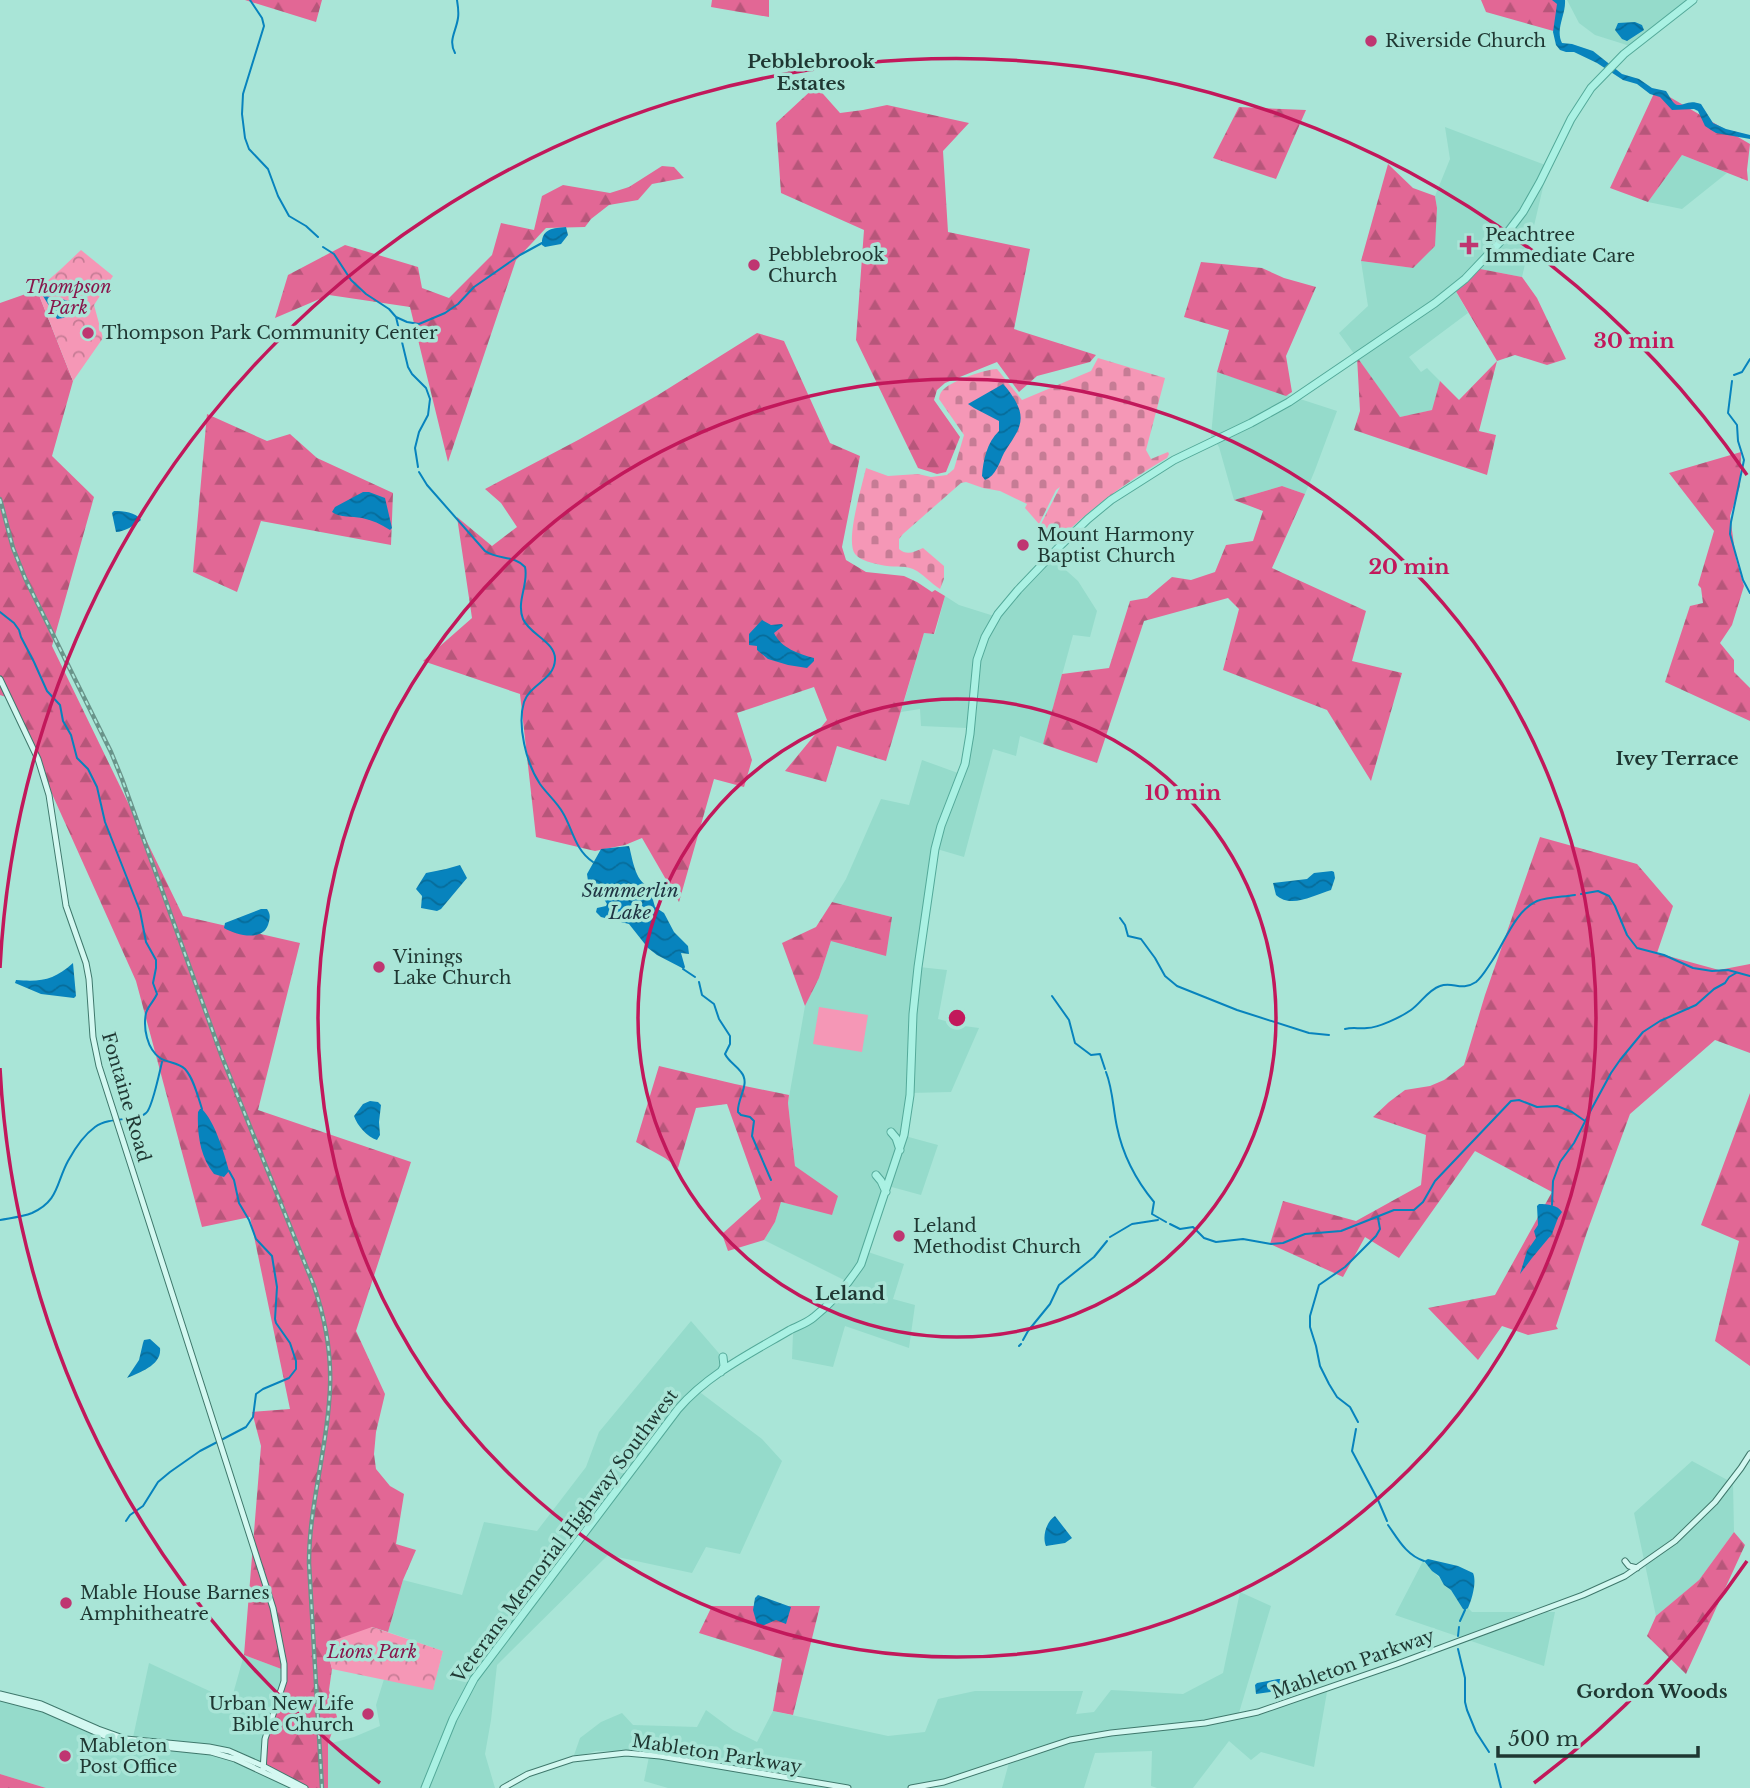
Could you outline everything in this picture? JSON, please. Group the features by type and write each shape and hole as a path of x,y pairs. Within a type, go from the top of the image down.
{"main road":[{"name":"Veterans Memorial Highway Southwest","path":"425,1788 459,1704 479,1671 677,1410 695,1391 722,1372 812,1319 849,1283 861,1264 904,1135 910,1095 916,980 935,849 965,764 977,660 985,637 998,614 1061,545 1111,500 1174,460 1283,406 1465,279 1501,241 1523,212 1571,119 1600,78 1624,54 1693,0"},
{"name":"Fontaine Road","path":"0,679 38,759 49,795 66,906 86,963 95,1052 273,1608 284,1664 284,1681 265,1738 263,1768"},
{"path":"891,1132 900,1150"},
{"path":"876,1175 886,1192"},
{"path":"722,1372 723,1357"},
{"name":"Mableton Parkway","path":"911,1788 944,1782 1070,1740 1232,1718 1277,1707 1564,1603 1637,1568 1675,1541 1704,1514 1750,1454"},
{"path":"1625,1561 1629,1566 1637,1568"},
{"path":"0,1696 41,1704 126,1739 227,1751 304,1788"},
{"name":"Mableton Parkway","path":"503,1788 528,1774 573,1759 626,1753 660,1756 848,1788"},
{"path":"263,1768 297,1788"}],"shaded area":[{"path":"1567,0 1693,0 1630,46 1595,35 1579,23"},
{"path":"1445,127 1548,166 1522,277 1475,268 1454,288 1468,313 1409,357 1421,372 1427,368 1440,381 1433,410 1400,417 1339,333 1368,306 1361,261 1413,268 1437,208 1435,196 1450,159"},
{"path":"1682,155 1727,173 1682,209 1648,202"},
{"path":"1217,372 1337,411 1305,494 1282,486 1234,500 1219,447 1211,436"},
{"path":"1049,555 1078,581 1097,611 1090,637 1073,635 1043,744 1020,736 1016,756 993,749 964,857 937,849 919,967 947,970 938,1019 979,1028 951,1092 909,1093 905,1136 938,1145 921,1195 888,1186 868,1252 904,1264 893,1299 915,1305 909,1348 845,1326 833,1367 792,1359 793,1334 852,1284 764,1240 775,1222 781,1202 831,1214 795,1166 788,1103 805,1006 819,978 831,941 892,917 832,902 846,879 881,799 909,805 922,760 958,773 966,744 967,728 921,726 920,709 901,712 924,633 935,634 945,596 959,605 994,616 999,606"},
{"path":"691,1321 730,1366 697,1390 762,1439 782,1461 740,1554 706,1547 692,1573 608,1555 497,1665 485,1754 495,1788 328,1788 328,1744 380,1726 376,1705 384,1679 433,1689 443,1651 388,1632 403,1580 462,1595 484,1522 537,1531 586,1467 599,1432"},
{"path":"1692,1461 1733,1483 1734,1532 1699,1580 1656,1616 1634,1513"},
{"path":"1423,1561 1472,1612 1555,1612 1544,1666 1395,1615"},
{"path":"1240,1592 1271,1606 1238,1716 1328,1686 1314,1767 1261,1752 1251,1760 1229,1741 1193,1788 1151,1786 1152,1751 1095,1753 1084,1788 1002,1788 1010,1759 928,1788 668,1788 644,1781 650,1752 596,1751 573,1758 580,1738 601,1722 622,1713 633,1725 697,1727 706,1710 733,1730 757,1742 773,1711 888,1736 925,1732 938,1699 975,1691 1083,1691 1076,1714 1094,1712 1111,1690 1183,1694 1223,1673"},
{"path":"244,1655 284,1670 307,1788 46,1788 0,1774 0,1694 132,1742 149,1663 231,1701"}],"green space":[{"path":"245,0 322,0 316,22"},
{"path":"712,0 769,0 769,17 711,7"},
{"path":"1481,0 1562,0 1557,32 1486,12"},
{"path":"816,86 840,113 887,105 969,123 943,151 948,232 1030,249 1014,329 1096,355 1090,362 1037,376 1019,392 997,362 945,383 937,390 934,400 960,437 946,472 937,474 918,468 856,340 864,230 781,193 776,123"},
{"path":"1656,89 1750,144 1748,181 1682,155 1648,202 1610,188"},
{"path":"1239,107 1306,110 1276,179 1213,158"},
{"path":"1388,164 1413,188 1435,196 1435,246 1413,268 1361,261"},
{"path":"662,166 674,167 684,178 652,184 638,200 609,205 585,227 546,228 516,260 448,462 410,307 329,295 275,318 288,275 345,245 418,267 422,288 449,298 492,255 501,223 534,230 542,196 563,185 610,193 629,187"},
{"name":"Thompson Park","path":"81,250 113,276 94,305 103,338 73,381 37,290"},
{"path":"1201,262 1262,268 1284,278 1316,287 1286,356 1292,392 1286,396 1217,372 1229,330 1184,317"},
{"path":"1475,268 1522,277 1537,298 1566,359 1547,365 1515,355 1497,361 1454,288"},
{"path":"37,290 73,381 52,456 94,497 52,646 183,916 300,943 258,1110 411,1162 356,1331 385,1394 376,1432 376,1469 390,1486 404,1494 396,1544 416,1550 403,1580 388,1632 372,1627 329,1657 332,1669 329,1690 337,1717 328,1744 328,1788 307,1788 264,1766 263,1755 282,1690 284,1670 244,1655 261,1446 252,1412 290,1409 250,1217 202,1227 136,981 9,698 0,695 0,303"},
{"path":"757,333 784,341 830,443 860,456 842,547 846,560 866,572 904,576 932,592 935,590 945,596 934,634 924,633 886,761 837,746 826,782 785,771 827,720 814,687 737,713 752,760 744,787 714,779 679,902 642,838 625,845 595,851 536,837 520,694 423,661 472,618 457,517 492,546 517,527 501,503 485,489 658,395"},
{"path":"1357,357 1400,417 1432,410 1440,381 1459,400 1497,361 1479,431 1496,435 1487,475 1354,430 1360,411"},
{"path":"1098,358 1165,378 1146,450 1151,459 1168,452 1167,458 1109,497 1056,542 1040,526 1060,487 1039,524 1025,508 1027,504 1000,491 961,483 899,539 899,549 902,551 911,553 923,548 944,566 944,579 940,589 913,569 885,566 864,560 855,554 852,547 853,526 866,468 888,476 918,474 931,477 947,475 954,469 964,435 939,399 944,389 969,376 997,369 1022,400 1091,371"},
{"path":"207,414 267,441 290,434 317,458 393,493 391,545 261,521 237,592 193,572"},
{"path":"1741,452 1740,486 1730,516 1736,559 1744,586 1732,625 1720,643 1734,660 1734,672 1750,688 1750,721 1665,682 1690,606 1703,603 1698,585 1714,531 1669,473"},
{"path":"1282,486 1305,494 1272,568 1366,611 1352,661 1402,673 1371,781 1327,710 1223,670 1239,609 1228,598 1144,621 1097,763 1043,744 1062,674 1109,668 1130,601 1147,598 1172,577 1191,580 1215,572 1226,545 1253,541 1263,511 1234,500"},
{"path":"1540,837 1637,864 1673,906 1657,953 1719,970 1750,964 1750,1053 1715,1040 1630,1114 1587,1232 1556,1326 1558,1329 1528,1335 1502,1326 1478,1360 1428,1308 1495,1295 1552,1192 1475,1151 1399,1258 1365,1237 1343,1277 1270,1244 1283,1201 1356,1221 1421,1185 1426,1135 1373,1117 1405,1090 1430,1086 1444,1080 1464,1065 1485,995"},
{"path":"832,902 892,917 886,956 831,941 819,978 805,1006 782,943 816,927"},
{"path":"819,1007 868,1015 862,1052 813,1044"},
{"path":"659,1066 789,1095 795,1166 838,1196 832,1215 781,1202 775,1222 764,1240 728,1251 722,1234 761,1199 727,1104 696,1108 678,1168 636,1142"},
{"path":"1750,1093 1750,1366 1715,1341 1739,1241 1701,1225"},
{"path":"1734,1532 1745,1545 1686,1674 1647,1636 1656,1616 1699,1580"},
{"path":"712,1606 820,1606 793,1715 773,1711 782,1659 699,1633"},
{"name":"Lions Park","path":"372,1627 443,1651 433,1690 332,1669 329,1657 335,1640"},
{"path":"0,1774 46,1788 0,1788"}],"water":[{"path":"1552,0 1565,0 1560,27 1562,43 1593,51 1622,74 1639,79 1652,88 1666,91 1677,105 1693,102 1701,104 1713,123 1750,135 1750,139 1716,133 1705,126 1698,111 1672,110 1660,97 1650,94 1637,84 1623,80 1574,52 1560,50 1553,32 1557,4"},
{"path":"1635,22 1642,25 1644,30 1627,41 1615,30 1618,23"},
{"path":"566,227 568,235 561,244 545,247 542,245 546,233 552,229"},
{"path":"43,296 68,301 78,299 82,308 57,319"},
{"path":"1003,384 1018,405 1021,420 997,469 985,480 982,476 985,458 991,441 999,431 999,421 968,404"},
{"path":"363,492 385,498 392,528 390,530 369,520 332,512 335,507"},
{"path":"112,513 133,514 141,520 126,530 116,532"},
{"path":"762,620 771,625 782,624 774,633 781,643 802,655 814,658 814,661 807,668 788,665 768,659 757,650 757,646 749,645 749,634"},
{"name":"Summerlin Lake","path":"629,846 640,879 644,884 657,886 653,900 655,907 664,913 674,932 688,946 689,954 681,953 684,969 648,948 629,924 601,917 596,912 597,908 607,904 598,889 588,881 587,874 601,849"},
{"path":"460,865 467,878 441,909 437,911 421,908 422,896 416,889 426,873"},
{"path":"1332,871 1335,878 1331,890 1296,901 1282,899 1276,895 1273,883 1307,879 1314,873"},
{"path":"267,909 270,917 268,925 260,934 242,935 224,928 225,923"},
{"path":"73,963 74,998 41,994 15,983 16,980 47,979"},
{"path":"370,1101 381,1105 380,1135 377,1140 363,1130 354,1116 363,1104"},
{"path":"200,1109 207,1115 222,1147 229,1171 224,1177 214,1174 200,1144"},
{"path":"1539,1204 1555,1206 1562,1212 1552,1234 1520,1274 1527,1251 1536,1238 1534,1231 1538,1225"},
{"path":"150,1339 160,1348 158,1359 149,1367 127,1378 139,1360 144,1340"},
{"path":"1055,1516 1072,1538 1065,1543 1046,1546 1046,1530"},
{"path":"1428,1559 1458,1566 1473,1573 1474,1586 1468,1608 1463,1609 1451,1590 1424,1561"},
{"path":"758,1595 791,1607 786,1624 776,1620 762,1626 757,1624 753,1610"},
{"path":"1281,1679 1278,1691 1256,1694 1257,1683"}],"waterway":[{"path":"250,0 264,26 243,94 245,138 249,149 268,169 289,216 318,237"},
{"path":"455,53 452,40 458,16 457,0"},
{"path":"396,317 419,324 445,313 474,287 542,243"},
{"path":"323,247 334,254 351,280 396,317 408,367 426,388 430,399 428,415 419,432 415,448 418,467"},
{"path":"1734,375 1742,372 1750,359"},
{"path":"1732,381 1728,413 1737,425 1738,441 1744,460 1730,534 1743,580 1750,593"},
{"path":"419,472 427,485 485,551 516,561 525,567 521,606 523,619 551,648 555,660 551,672 531,691 524,702 524,744 540,784 561,809 582,852 593,862"},
{"path":"0,612 19,630 47,691 60,705 77,758 88,769 97,787 105,822 140,911 146,942 156,960 153,983 157,994 145,1019 149,1044 160,1058 185,1069 202,1109"},
{"path":"1581,894 1598,891 1609,896 1627,935 1637,948 1664,955 1693,968 1728,970 1750,976"},
{"path":"1345,1029 1372,1028 1389,1022 1411,1010 1440,986 1471,985 1483,975 1517,919 1529,906 1541,900 1575,895"},
{"path":"1120,918 1128,936 1141,939 1165,976 1177,986 1237,1010 1309,1033 1329,1035"},
{"path":"683,969 695,977"},
{"path":"1552,1205 1553,1181 1560,1162 1574,1143 1620,1060 1643,1032 1696,1005 1736,973"},
{"path":"699,982 702,995 714,1004 719,1019 730,1036 730,1044 725,1054 741,1072 745,1081 738,1112 754,1121 752,1136 771,1180"},
{"path":"1052,996 1069,1020 1075,1043 1091,1055 1100,1054 1105,1069"},
{"path":"0,1220 32,1213 47,1203 56,1191 73,1152 95,1127 108,1121 142,1116 146,1113 162,1062"},
{"path":"1106,1072 1126,1157 1154,1202 1152,1214 1166,1222"},
{"path":"1170,1224 1180,1229 1193,1227 1204,1238 1216,1242 1243,1239 1271,1244 1283,1243 1305,1234 1341,1231 1394,1210 1414,1210 1423,1202 1435,1181 1511,1101 1519,1100 1537,1107 1557,1106 1585,1121"},
{"path":"126,1521 143,1506 158,1482 170,1472 200,1451 246,1427 253,1417 256,1394 289,1378 296,1369 290,1343 275,1319 277,1287 272,1256 256,1239 239,1203 229,1171"},
{"path":"1358,1422 1350,1407 1337,1397 1320,1366 1310,1327 1310,1316 1319,1285 1345,1267 1376,1236 1380,1229 1378,1218"},
{"path":"1110,1237 1132,1224 1158,1220"},
{"path":"1023,1340 1050,1304 1059,1285 1094,1257 1107,1241"},
{"path":"1356,1429 1352,1451 1387,1521"},
{"path":"1388,1525 1407,1551 1424,1561"},
{"path":"1460,1621 1465,1610"},
{"path":"1458,1636 1459,1627"},
{"path":"1458,1649 1465,1678 1467,1710 1476,1732 1489,1752"},
{"path":"1495,1764 1501,1788"}],"railway":[{"path":"0,499 13,548 25,578 122,779 222,1057 314,1286 322,1315 328,1344 330,1388 309,1563 322,1788"}],"place":[{"name":"Riverside Church","path":"1371,41"},
{"name":"Peachtree Immediate Care","path":"1469,245"},
{"name":"Pebblebrook Church","path":"754,265"},
{"name":"Thompson Park Community Center","path":"88,333"},
{"name":"Mount Harmony Baptist Church","path":"1023,545"},
{"name":"Vinings Lake Church","path":"379,967"},
{"name":"Leland Methodist Church","path":"899,1236"},
{"name":"Mable House Barnes Amphitheatre","path":"66,1603"},
{"name":"Urban New Life Bible Church","path":"368,1714"},
{"name":"Mableton Post Office","path":"65,1756"}],"district":[{"name":"Pebblebrook Estates","path":"811,72"},
{"name":"Ivey Terrace","path":"1677,758"},
{"name":"Leland","path":"850,1293"},
{"name":"Gordon Woods","path":"1652,1691"}]}
